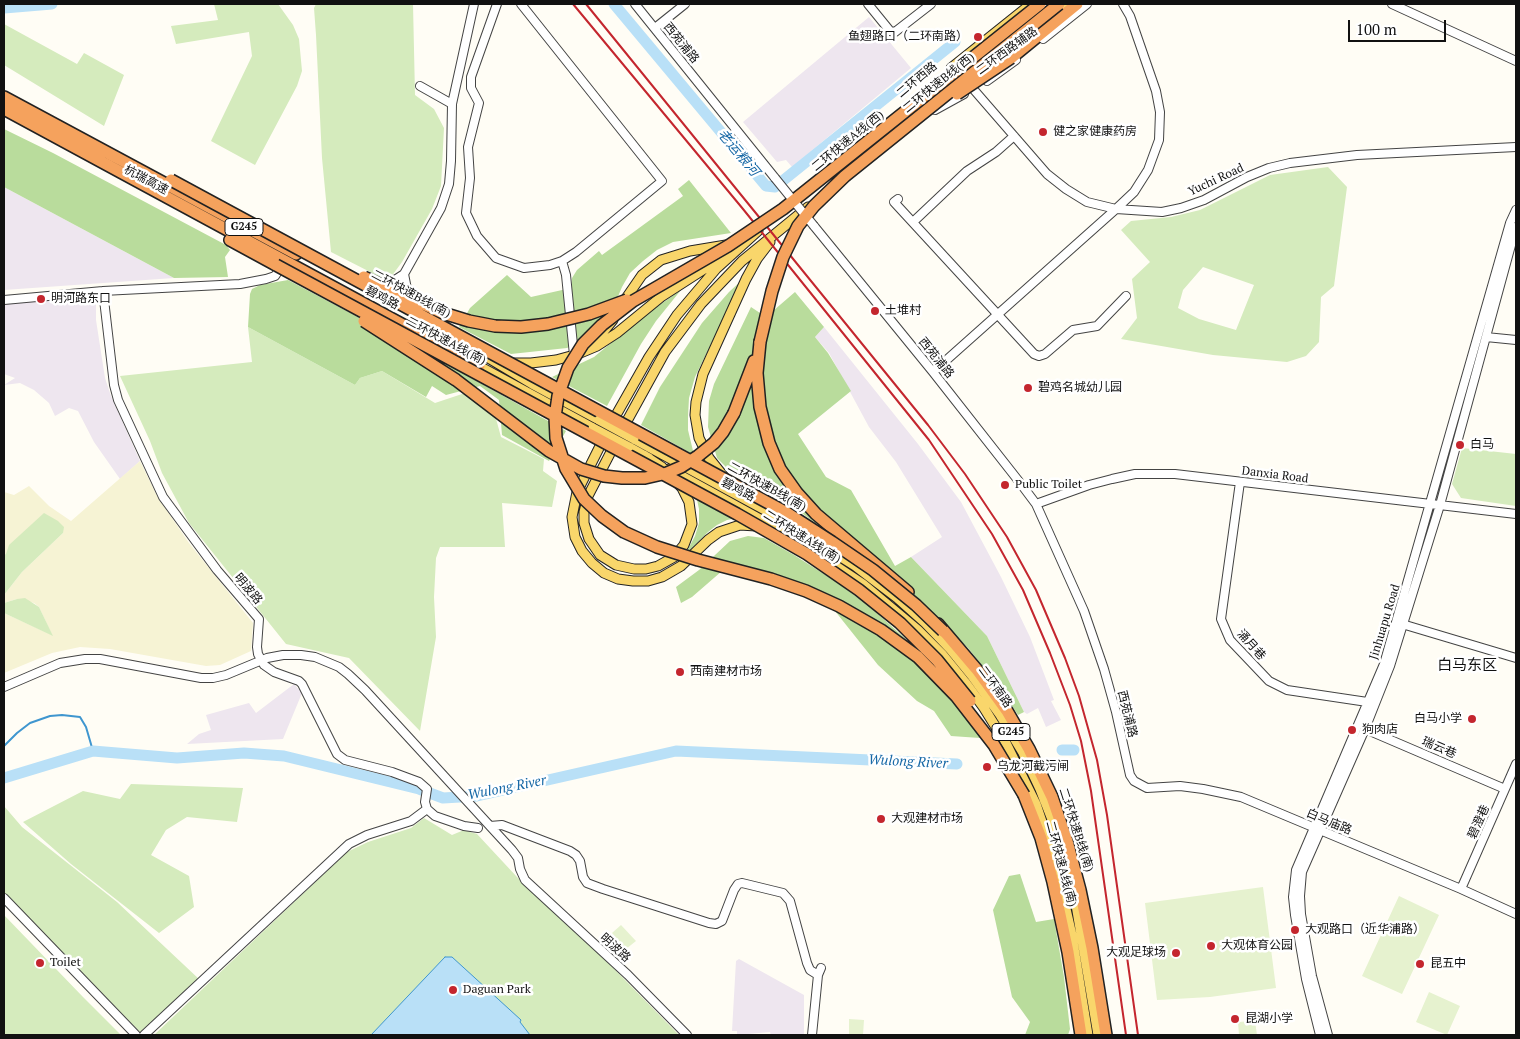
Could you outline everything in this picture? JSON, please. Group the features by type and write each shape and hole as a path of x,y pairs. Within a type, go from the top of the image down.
{"highway":[{"path":"958,66 994,39 1030,4"},
{"name":"二环快速A线(西)","path":"662,284 728,246 771,218 823,178 958,66 1040,4"},
{"name":"二环快速B线(西)","path":"760,342 779,268 787,247 802,221 814,206 833,186 1059,4"},
{"path":"915,120 999,66 1078,4"},
{"name":"杭瑞高速","path":"4,90 170,180"},
{"name":"碧鸡路","path":"4,98 416,317 482,361"},
{"name":"碧鸡路","path":"4,110 280,263 482,361"},
{"name":"杭瑞高速","path":"4,118 280,263"},
{"path":"170,180 425,306 478,323 512,327 558,322 609,307 662,284"},
{"name":"二环快速B线(南)","path":"170,180 786,513 874,570 916,605 943,630 978,671 1007,711 1029,749 1052,797 1067,841 1080,890 1092,948 1106,1035"},
{"path":"280,263 442,371 554,454 581,468 613,477 638,478 667,472 693,460 709,448 727,426 738,405 760,342"},
{"name":"二环快速A线(南)","path":"280,263 795,547 845,580 900,623 948,673 986,724 1008,761 1024,795 1041,838 1053,882 1069,960 1081,1035"},
{"path":"662,284 625,307 595,331 577,352 564,376 556,406 556,438 566,469 577,489 602,516 624,532 682,556 771,580 806,592 850,612 890,637 930,668 970,712 1000,753 1024,795"},
{"path":"760,342 757,373 762,416 772,452 786,477 816,514 896,582 943,630"}],"main road":[{"path":"644,455 662,467 682,488 689,502 692,524 684,545 674,557 658,566 634,570 610,562 600,555 592,545 585,528 585,507 590,490 649,379 682,327 733,269 788,223 935,110 971,86 1068,4"},
{"name":"二环西路","path":"752,236 958,66"},
{"path":"780,518 741,491 716,467 703,448 699,438 695,415 698,389 746,279 766,247 788,223"},
{"path":"576,354 594,342 606,329 638,281 654,264 683,252 733,244 752,236"},
{"path":"482,361 523,363 548,361 576,354 607,339 661,297 752,236"},
{"path":"752,236 700,287 655,346 583,479 573,505 572,524 578,544 592,563 611,576 633,581 648,581 669,574 681,566 713,536 732,527 749,525 759,527 799,541"},
{"name":"碧鸡路","path":"482,361 532,384 598,420 632,443 644,455 799,541"},
{"name":"碧鸡路","path":"482,361 594,428 632,443 780,518"},
{"name":"二环南路","path":"780,518 848,561 911,610 962,662 1004,721 1035,777 1060,843 1080,926 1098,1035"},
{"name":"二环南路","path":"799,541 863,584 918,630 965,682 1007,745 1034,798 1056,863 1073,943 1088,1035"}],"street":[{"path":"367,291 390,283 404,274 441,208 449,184 452,104 474,4"},
{"path":"497,4 471,77 471,88 479,103 468,147 470,178 466,213 477,236 496,258 524,268 544,267 562,262 662,180 522,4"},
{"name":"西苑浦路","path":"635,4 933,372 1036,504 1084,611 1106,678 1130,775"},
{"path":"655,28 685,4"},
{"path":"868,4 890,31 896,32 931,4"},
{"name":"二环西路辅路","path":"971,86 1010,66 1087,4"},
{"path":"933,372 1116,209 1134,192 1148,170 1159,140 1160,112 1156,92 1130,16 1123,4"},
{"path":"1392,4 1516,61"},
{"name":"Yuchi Road","path":"958,66 971,86 1047,174 1066,189 1088,202 1116,209 1162,212 1180,208 1204,200 1254,174 1269,168 1290,164 1357,155 1516,146"},
{"path":"420,86 452,104"},
{"path":"913,222 967,171 996,152 1014,136"},
{"path":"898,198 894,202 1034,354 1039,356 1045,354 1073,330 1097,326 1126,296"},
{"name":"Jinhuapu Road","path":"1320,1035 1306,979 1294,897 1296,870 1317,830 1364,729 1431,504 1507,232 1516,210"},
{"name":"Jinhuapu Road","path":"1328,1035 1312,976 1300,896 1302,872 1317,830 1372,702 1390,666 1440,505 1516,227"},
{"path":"562,262 566,275 576,354"},
{"path":"4,300 102,291 240,284 275,276 280,263"},
{"path":"404,274 408,294 416,317"},
{"name":"明波路","path":"102,291 114,385 118,400 163,498 217,570 259,619 257,647 261,660"},
{"path":"1486,337 1516,340"},
{"name":"Danxia Road","path":"1036,504 1089,485 1134,474 1174,474 1516,514"},
{"name":"涌月巷","path":"1240,482 1221,618 1230,640 1269,680 1287,690 1372,702"},
{"path":"1402,624 1516,658"},
{"path":"4,687 60,663 85,658 201,678 226,675 261,660 283,654 301,655 326,661 348,674 490,826 508,827 570,851 580,861 583,877 587,882 603,889 716,924 722,921 738,884 742,883 783,893 790,901 806,963 810,970 820,971 812,1035"},
{"path":"144,1035 348,844 367,835 411,822 426,806 427,789 419,782 392,772 345,760 337,754 302,684 299,681 274,672 264,665 261,660"},
{"name":"瑞云巷","path":"1364,729 1506,789"},
{"name":"碧澄巷","path":"1461,890 1516,764"},
{"name":"白马庙路","path":"1130,775 1134,781 1147,788 1180,786 1241,797 1516,914"},
{"path":"426,806 435,816 464,826 478,828"},
{"name":"明波路","path":"490,826 518,858 525,880 628,975 687,1035"},
{"path":"4,898 136,1035"}],"shaded area":[{"path":"869,17 911,68 792,167 786,160 777,162 743,122"},
{"path":"4,187 174,278 4,290"},
{"path":"96,296 96,320 105,378 140,461 120,479 94,442 78,411 69,408 55,416 49,403 34,390 20,383 4,385 15,378 4,374 4,304"},
{"path":"824,327 918,444 961,502 1030,637 1054,700 1051,701 1061,720 1046,727 1038,708 1027,714 1024,712 987,636 911,557 942,537 896,462 869,427 829,353 815,337"},
{"path":"140,461 157,496 189,543 253,623 251,651 220,665 206,666 110,649 80,647 52,653 4,673 4,613 52,635 39,607 34,603 17,599 4,603 4,595 22,572 63,533 4,555 4,492 14,495 29,486 49,506 71,521"},
{"path":"294,684 302,693 283,739 187,744 199,734 211,730 206,715 249,703 256,713"},
{"path":"739,959 804,995 804,1035 771,1035 770,1032 737,1035 737,1031 732,1031 736,961"}],"green space":[{"path":"214,4 278,4 293,25 299,39 302,71 297,86 255,165 211,141 252,56 249,32 176,44 171,26 218,20"},
{"path":"316,4 413,4 415,95 434,109 444,128 441,186 432,209 402,262 391,277 378,276 331,252 322,158 314,8"},
{"path":"4,24 77,64 84,53 124,75 104,126 4,65"},
{"path":"4,129 226,245 230,250 225,257 228,277 174,278 4,187"},
{"path":"1328,167 1347,187 1334,286 1321,297 1319,342 1306,356 1287,362 1213,355 1121,339 1137,318 1132,279 1150,262 1121,230 1131,221 1171,217 1200,210 1270,175","holes":["1203,267 1254,285 1236,330 1199,319 1178,308 1183,290"]},
{"path":"689,180 731,233 673,242 657,250 630,273 610,315 583,341 567,348 511,354 459,327 470,308 507,275 531,297 571,288 572,278 577,270 599,251 602,255 683,196 678,189"},
{"path":"288,280 439,360 566,431 549,461 502,435 499,400 480,386 446,395 432,386 426,397 382,371 360,378 355,385 248,327 252,289 260,285"},
{"path":"742,280 695,377 689,398 688,430 694,455 641,425 660,387 702,323"},
{"path":"681,290 656,321 641,344 607,406 552,377 594,357 645,315"},
{"path":"795,292 824,327 815,337 828,353 851,391 798,434 826,477 851,490 895,566 911,557 987,636 1024,712 1018,715 998,685 968,648 938,618 892,579 803,514 726,467 717,458 708,427 709,401 714,384 751,307 766,317"},
{"path":"248,327 355,385 360,378 382,371 435,403 465,393 495,415 501,437 544,459 543,471 557,481 552,507 502,503 505,547 440,547 436,558 434,597 436,637 420,731 349,658 286,644 189,523 162,473 150,441 120,376 252,362"},
{"path":"1462,448 1516,454 1516,506 1461,498 1452,484"},
{"path":"696,495 737,518 717,525 685,555 695,536 699,523"},
{"path":"44,513 64,527 63,533 22,572 4,595 4,555 9,545"},
{"path":"748,536 764,538 794,555 838,583 869,606 927,658 983,736 980,738 951,736 934,711 917,701 878,665 831,606 765,582 722,571 692,597 681,603 676,587 699,570 730,541"},
{"path":"25,598 39,607 53,636 4,613 4,603"},
{"path":"131,784 243,788 237,822 187,817 166,830 151,855 189,876 194,907 159,933 71,864 23,822 83,791 120,799"},
{"path":"4,806 22,827 117,902 200,980 142,1034 4,893"},
{"path":"424,818 452,835 464,830 477,834 517,877 581,935 679,1035 154,1035 347,852 368,842 411,828"},
{"path":"1020,874 1036,922 1054,919 1064,977 1070,1029 1068,1035 1025,1035 1030,1022 1012,997 993,910 1009,876"},
{"name":"大观体育公园","path":"1263,887 1276,988 1210,997 1157,1000 1145,903"},
{"path":"1399,896 1439,915 1402,994 1362,976"},
{"path":"4,915 83,997 121,1035 4,1035"},
{"path":"621,925 636,941 626,949 612,933"},
{"path":"1429,992 1460,1006 1447,1035 1416,1022"},
{"path":"849,1019 864,1020 863,1035 849,1035"},
{"path":"1255,1021 1257,1035 1239,1035 1238,1022"}],"water":[{"name":"Daguan Park","path":"445,957 452,957 521,1020 520,1022 530,1035 371,1035"}],"waterway":[{"name":"老运粮河","path":"4,8 52,4"},
{"name":"老运粮河","path":"614,4 766,186 775,187 955,42"},
{"path":"4,746 30,723 50,716 62,715 80,717 86,727 93,751"},
{"name":"Wulong River","path":"1062,750 1074,750"},
{"name":"Wulong River","path":"4,778 93,751 177,758 244,753 284,756 419,789 443,798 477,796 676,751 957,764"}],"railway":[{"path":"573,4 743,209 929,440 992,534 1023,590 1070,705 1081,741 1091,791 1126,1035"},
{"path":"586,4 928,425 965,474 1007,537 1036,590 1079,696 1097,760 1107,815 1138,1035"}],"place":[{"name":"鱼翅路口（二环南路）","path":"978,37"},
{"name":"健之家健康药房","path":"1043,132"},
{"name":"明河路东口","path":"41,299"},
{"name":"土堆村","path":"875,311"},
{"name":"碧鸡名城幼儿园","path":"1028,388"},
{"name":"白马","path":"1460,445"},
{"name":"Public Toilet","path":"1005,485"},
{"name":"西南建材市场","path":"680,672"},
{"name":"白马小学","path":"1472,719"},
{"name":"狗肉店","path":"1352,730"},
{"name":"乌龙河截污闸","path":"987,767"},
{"name":"大观建材市场","path":"881,819"},
{"name":"大观路口（近华浦路）","path":"1295,930"},
{"name":"大观体育公园","path":"1211,946"},
{"name":"大观足球场","path":"1176,953"},
{"name":"Toilet","path":"40,963"},
{"name":"昆五中","path":"1420,964"},
{"name":"Daguan Park","path":"453,990"},
{"name":"昆湖小学","path":"1235,1019"}],"district":[{"name":"白马东区","path":"1467,666"}]}
